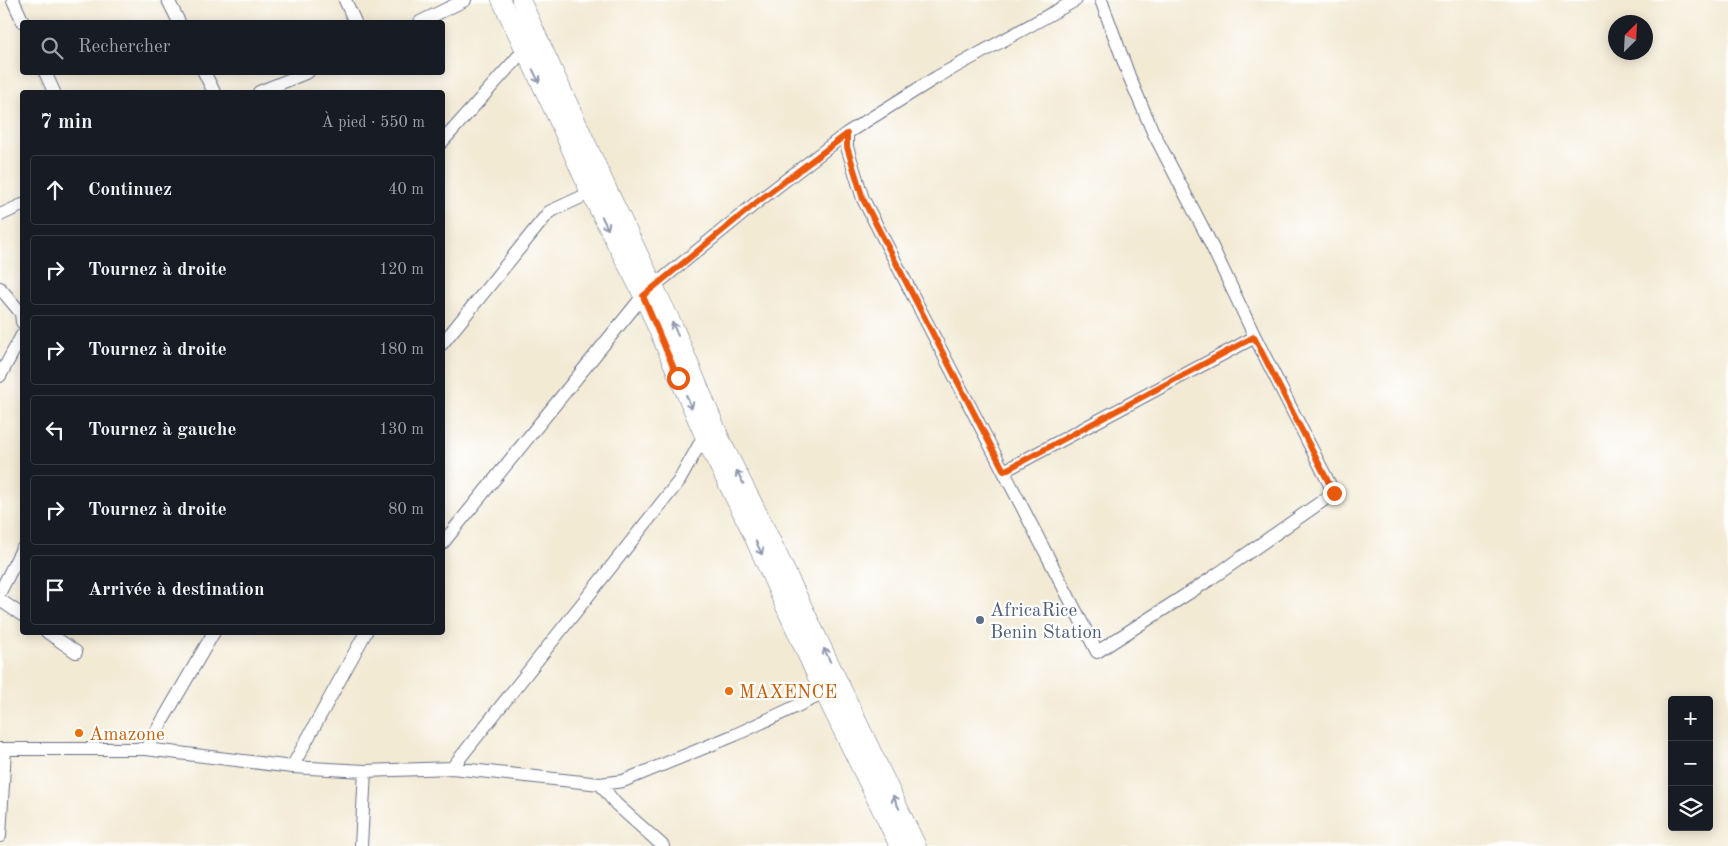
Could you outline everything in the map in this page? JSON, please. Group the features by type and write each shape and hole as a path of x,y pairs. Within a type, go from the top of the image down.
{"main road":[{"path":"501,0 590,193 648,291"},
{"path":"521,0 608,190 648,291 711,433 748,525 824,693 900,846"},
{"path":"711,433 842,686 917,846"}],"street":[{"path":"12,0 22,20"},
{"path":"168,0 178,20"},
{"path":"345,0 354,20"},
{"path":"424,20 465,0"},
{"path":"445,540 648,291 756,203 847,134 937,77 1076,0"},
{"path":"847,134 847,147 863,199 1097,652 1209,580 1334,493 1254,337 1206,234 1152,132 1101,0"},
{"path":"445,139 524,50 540,41"},
{"path":"46,75 53,90"},
{"path":"206,75 213,90"},
{"path":"264,90 301,75"},
{"path":"445,340 549,212 590,193 608,190"},
{"path":"0,214 20,206"},
{"path":"0,288 20,312"},
{"path":"1004,471 1254,337"},
{"path":"0,376 20,339"},
{"path":"452,768 679,480 711,433"},
{"path":"0,592 20,553"},
{"path":"0,600 20,614"},
{"path":"51,635 76,652"},
{"path":"146,749 212,635"},
{"path":"292,766 364,635"},
{"path":"0,836 3,749 146,749 292,766 365,771 452,768 600,784 623,781 735,735 842,686"},
{"path":"361,846 365,771"},
{"path":"600,784 616,804 663,846"}],"place":[{"name":"AfricaRice Benin Station","path":"980,620"},
{"name":"MAXENCE","path":"729,691"},
{"name":"Amazone","path":"79,733"}],"route":[{"path":"678,378 643,296 756,203 847,134 847,147 863,199 1004,471 1254,337 1334,493"}]}
